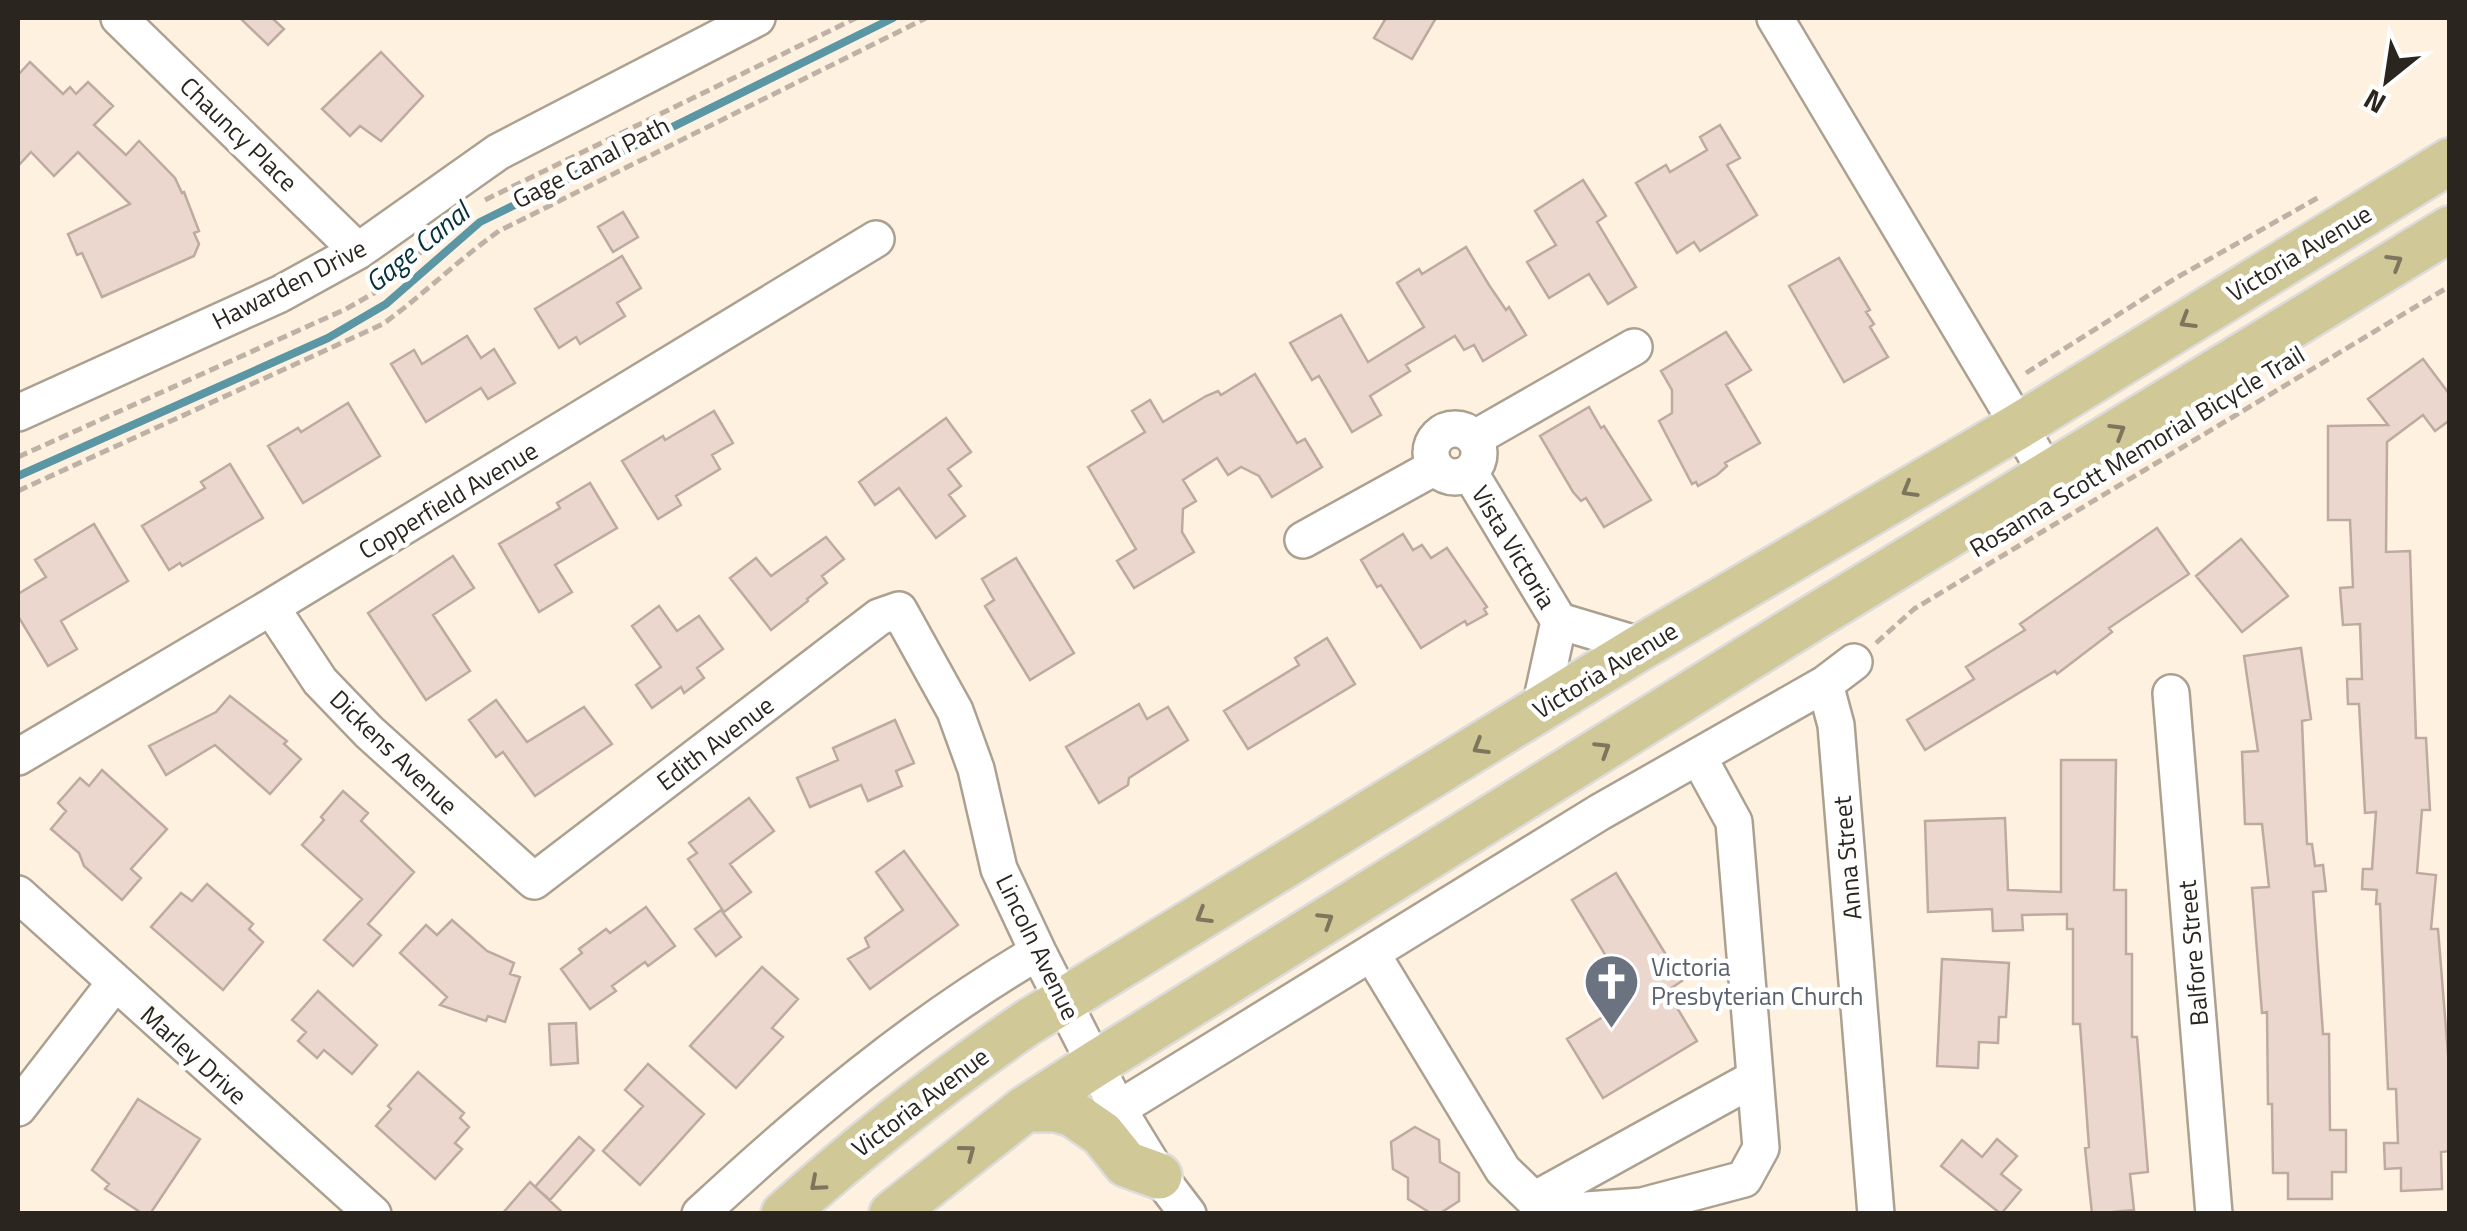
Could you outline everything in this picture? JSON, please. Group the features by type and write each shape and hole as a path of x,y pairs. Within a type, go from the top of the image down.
{"main road":[{"name":"Victoria Avenue","path":"784,1214 857,1148 944,1080 1063,1001 1636,650 2017,426 2450,161"},
{"path":"892,1214 1025,1109 1095,1064 2450,229"},
{"path":"1025,1109 1056,1109 1072,1114 1102,1134 1126,1164 1159,1176"}],"street":[{"name":"Chauncy Place","path":"119,18 358,251"},
{"path":"1775,18 2048,474"},
{"name":"Hawarden Drive","path":"18,413 280,294 358,251 498,152 734,22"},
{"name":"Copperfield Avenue","path":"18,757 876,240"},
{"path":"1475,438 1634,347"},
{"path":"1459,428 1475,438 1480,457 1470,473 1451,477 1435,467 1430,448 1440,432 1459,428"},
{"path":"1303,540 1435,467"},
{"name":"Vista Victoria","path":"1470,473 1559,620 1629,642 1636,650"},
{"name":"Dickens Avenue","path":"271,608 320,681 368,732 534,882"},
{"name":"Lincoln Avenue","path":"899,610 955,711 976,770 999,869 1038,952 1118,1108 1159,1176 1188,1214"},
{"name":"Edith Avenue","path":"534,882 879,617 899,610"},
{"name":"Vista Victoria","path":"1546,706 1544,694 1559,620"},
{"path":"1118,1108 1698,756 1824,684 1854,662"},
{"name":"Anna Street","path":"1824,684 1836,725 1876,1214"},
{"name":"Balfore Street","path":"2171,693 2214,1214"},
{"path":"1372,954 1504,1170 1534,1200 1559,1212 1642,1210 1744,1178 1761,1148 1734,822 1698,756"},
{"name":"Marley Drive","path":"18,894 373,1214"},
{"path":"700,1214 825,1101 908,1035 1038,952"},
{"path":"18,1108 114,984"},
{"path":"1534,1200 1755,1078"}],"path":[{"name":"Gage Canal Path","path":"484,201 856,18"},
{"name":"Gage Canal Path","path":"18,491 382,324 498,231 926,18"},
{"path":"2026,372 2176,278 2330,191"},
{"path":"18,456 346,309 381,289 452,223"},
{"name":"Rosanna Scott Memorial Bicycle Trail","path":"1854,662 1914,609 2450,286"}],"building":[{"path":"240,18 272,18 284,29 268,45"},
{"path":"1386,18 1436,18 1412,59 1374,38"},
{"path":"381,52 423,96 381,141 360,126 350,136 322,109"},
{"path":"30,62 63,94 70,87 76,94 88,82 113,106 94,125 126,155 139,141 175,178 199,231 194,233 199,244 194,256 102,297 82,253 77,255 68,234 130,204 78,152 54,176 31,152 18,166 18,75"},
{"path":"1720,125 1740,158 1727,165 1757,215 1700,251 1694,242 1677,253 1636,183 1666,165 1670,172 1707,150 1700,137"},
{"path":"1583,180 1606,216 1597,222 1636,287 1608,304 1589,274 1549,298 1527,262 1556,245 1535,211"},
{"path":"623,212 638,237 613,252 598,227"},
{"path":"1466,247 1526,335 1483,361 1474,345 1464,350 1455,336 1406,365 1410,371 1370,396 1381,415 1352,432 1319,376 1312,380 1290,343 1341,315 1368,362 1424,327 1397,283 1419,269 1422,274"},
{"path":"622,256 641,288 617,303 625,316 580,344 576,337 559,348 535,309"},
{"path":"1839,258 1870,310 1866,312 1874,324 1870,327 1888,357 1844,382 1789,286"},
{"path":"1726,332 1751,370 1726,385 1760,443 1725,463 1727,466 1717,475 1698,486 1696,482 1692,484 1659,421 1672,413 1672,390 1661,371"},
{"path":"467,336 481,358 494,349 515,383 488,399 481,388 426,422 391,364 414,350 422,364"},
{"path":"2423,359 2450,395 2450,420 2435,431 2423,415 2387,442 2386,552 2410,551 2416,738 2426,738 2430,810 2422,810 2417,873 2436,875 2431,929 2438,929 2450,1079 2450,1151 2441,1152 2442,1189 2401,1191 2401,1168 2385,1169 2384,1143 2398,1143 2396,1089 2388,1089 2380,904 2376,904 2377,890 2362,889 2363,869 2372,869 2376,812 2365,813 2359,704 2348,704 2347,679 2362,679 2360,624 2343,625 2340,588 2353,587 2350,520 2328,520 2328,426 2388,425 2368,399"},
{"path":"1255,374 1297,443 1305,439 1322,467 1272,497 1259,476 1241,467 1228,475 1217,458 1183,480 1196,501 1183,509 1182,532 1194,552 1134,588 1117,561 1136,549 1088,467 1145,432 1132,411 1150,400 1163,422 1206,396 1218,391 1221,395"},
{"path":"348,403 380,456 303,503 268,446 298,428 301,432"},
{"path":"1589,407 1651,500 1604,527 1586,498 1581,501 1573,492 1540,436"},
{"path":"714,411 733,443 712,455 720,469 676,496 681,505 658,519 622,461"},
{"path":"946,418 971,452 948,469 961,486 949,495 965,516 936,538 899,488 875,505 859,482"},
{"path":"230,464 263,518 169,570 142,526 205,488 201,482"},
{"path":"590,483 617,528 555,565 572,592 539,612 499,544 560,508 557,503"},
{"path":"94,524 128,581 61,621 77,649 48,666 18,616 18,594 46,577 35,560"},
{"path":"2157,528 2189,574 2109,628 2112,632 2057,674 2055,671 1925,750 1907,720 1974,679 1966,667 2025,630 2020,624"},
{"path":"1403,534 1413,550 1422,545 1431,558 1447,548 1487,607 1487,614 1467,625 1465,621 1421,648 1361,560"},
{"path":"826,537 844,559 822,576 827,583 771,630 730,578 756,558 771,576"},
{"path":"2241,539 2288,596 2242,632 2196,576"},
{"path":"453,556 474,588 433,615 470,671 426,700 368,613"},
{"path":"1016,558 1074,653 1030,680 985,606 994,600 982,579"},
{"path":"659,606 677,631 699,616 723,649 697,668 704,678 684,693 681,687 652,708 636,685 661,667 632,626"},
{"path":"1327,638 1355,684 1248,749 1224,711 1299,665 1295,658"},
{"path":"2301,648 2311,719 2302,721 2307,844 2312,844 2315,866 2323,865 2326,891 2313,892 2323,1034 2329,1034 2330,1130 2346,1130 2346,1172 2332,1172 2332,1199 2288,1199 2288,1173 2273,1173 2267,1012 2262,1013 2252,888 2269,887 2262,824 2245,824 2242,752 2258,751 2244,656"},
{"path":"230,696 287,741 284,744 301,759 270,794 215,745 166,775 149,746 216,712"},
{"path":"496,700 527,742 584,707 612,744 535,796 503,752 496,757 469,720"},
{"path":"1139,704 1147,719 1168,707 1188,740 1129,778 1128,785 1099,803 1066,747"},
{"path":"895,720 914,763 896,771 902,786 868,801 861,785 810,807 797,778 838,760 833,748"},
{"path":"2061,760 2116,760 2114,890 2126,890 2126,954 2132,954 2132,1037 2137,1037 2148,1172 2130,1174 2134,1210 2092,1214 2080,1024 2073,1024 2073,929 2067,929 2067,914 2022,915 2023,930 1993,931 1992,909 1928,912 1925,821 2005,818 2008,890 2061,892"},
{"path":"102,770 167,829 131,869 141,878 122,900 51,829 66,811 58,803 80,778 89,786"},
{"path":"343,791 368,813 361,821 414,872 368,924 381,935 353,966 324,940 362,899 302,845"},
{"path":"749,798 774,831 730,864 751,892 724,912 688,859 697,853 689,843"},
{"path":"904,851 958,925 870,989 848,959 869,947 865,938 903,910 876,872"},
{"path":"1616,873 1682,981 1667,991 1697,1041 1603,1098 1567,1039 1632,999 1572,900"},
{"path":"207,884 253,924 249,929 263,942 223,990 151,927 181,893 192,901"},
{"path":"646,907 675,946 612,986 616,991 590,1009 561,969 606,929 610,933"},
{"path":"721,910 741,937 716,956 695,929"},
{"path":"452,920 487,951 514,963 510,974 520,977 505,1022 488,1016 486,1021 440,1005 447,997 400,953 426,925 437,935"},
{"path":"1942,959 2009,963 2006,1017 1999,1017 1998,1043 1979,1042 1978,1068 1937,1066"},
{"path":"762,967 798,999 772,1028 783,1037 736,1088 690,1046"},
{"path":"318,991 377,1045 352,1074 324,1050 317,1058 298,1041 306,1032 292,1020"},
{"path":"576,1023 578,1063 551,1065 549,1024"},
{"path":"648,1064 704,1114 640,1185 603,1151 643,1106 625,1090"},
{"path":"418,1072 464,1113 460,1118 469,1127 455,1143 462,1149 435,1179 376,1126"},
{"path":"138,1099 200,1139 150,1214 143,1214 105,1189 109,1184 92,1170"},
{"path":"1415,1127 1439,1140 1440,1162 1459,1173 1459,1201 1439,1214 1432,1214 1408,1199 1408,1178 1393,1169 1391,1142"},
{"path":"579,1137 594,1150 550,1200 535,1187"},
{"path":"1997,1139 2017,1156 2001,1174 2021,1190 2001,1214 1941,1166 1962,1140 1982,1157"},
{"path":"530,1182 564,1214 502,1214"}],"waterway":[{"name":"Gage Canal","path":"18,476 328,338 386,304 480,222 893,18"}],"place":[{"name":"Victoria Presbyterian Church","path":"1612,1030"}]}
